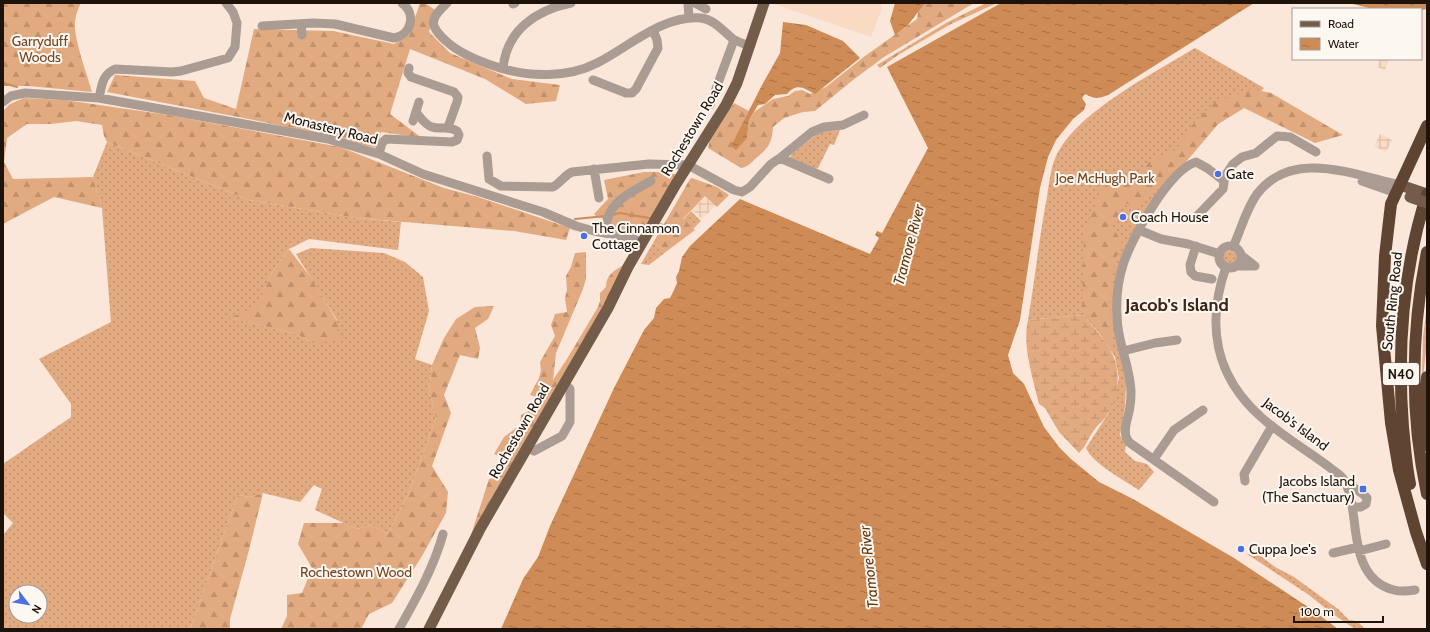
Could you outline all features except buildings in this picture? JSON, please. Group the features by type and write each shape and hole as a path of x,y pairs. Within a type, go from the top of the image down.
{"highway":[{"path":"1427,126 1391,204 1385,256 1382,326 1391,423 1399,470 1416,532 1427,564"},
{"name":"South Ring Road","path":"1427,194 1412,255 1405,297 1401,350 1401,398 1409,480 1427,553"},
{"name":"South Ring Road","path":"1427,252 1419,302 1415,357 1415,396 1419,444 1427,494"},
{"name":"N40","path":"1427,377 1427,445"}],"main road":[{"name":"Rochestown Road","path":"431,625 480,529 526,447 608,308 633,259 688,164 726,105 737,83 764,3"},
{"path":"1398,189 1412,193 1427,194"},
{"path":"1412,193 1427,203"}],"street":[{"path":"99,98 104,79 108,72 115,69 172,72 182,71 228,58 235,47 237,23 233,12 226,3"},
{"path":"447,3 436,13 433,24 436,32 453,48 488,64 526,74 563,73 585,69 644,34 689,18 702,18 716,23 734,40 750,46"},
{"path":"502,68 505,54 510,42 517,32 542,12 555,6 571,3"},
{"path":"688,3 689,18"},
{"path":"695,3 706,8"},
{"path":"262,26 335,24 394,38 404,33 409,26 411,18 405,6"},
{"path":"301,24 302,35"},
{"path":"593,80 626,93 632,92 636,89 658,48 653,30"},
{"path":"710,105 734,40"},
{"path":"409,68 408,73 411,77 454,92 458,97 458,102 448,127"},
{"name":"Monastery Road","path":"3,102 11,96 25,93 99,98 328,139 379,154 423,174 544,212 576,226 632,238 642,243"},
{"path":"412,122 419,102"},
{"path":"379,154 382,143 386,139 452,142 457,140 459,135 457,131 448,127 433,128 428,125 416,112"},
{"path":"487,156 489,179 501,186 553,187 566,175 572,172 649,164 688,164 740,192 746,190 770,164 818,129 827,126 843,125 864,114"},
{"path":"1196,217 1221,192 1224,187 1224,181 1233,164 1242,157 1256,153 1277,136 1290,136 1316,152"},
{"path":"780,158 829,179"},
{"path":"1214,502 1154,459 1130,444 1125,436 1131,389 1118,332 1117,294 1126,258 1139,230 1162,193 1187,166 1196,162 1203,165 1224,181"},
{"path":"1233,247 1252,202 1260,191 1272,180 1286,173 1302,168 1335,169 1373,185 1398,189"},
{"path":"594,169 599,198"},
{"path":"605,232 608,216 622,197 651,181"},
{"path":"1139,230 1161,240 1196,246 1220,254"},
{"path":"1196,246 1190,265 1191,272 1195,276 1212,279"},
{"path":"1226,247 1233,247 1255,266 1231,267 1221,263 1220,254 1226,247"},
{"path":"1231,267 1240,262 1241,255"},
{"name":"Jacob's Island","path":"1231,267 1219,293 1216,323 1216,336 1221,358 1227,374 1242,397 1253,410 1272,426 1333,470 1344,480 1350,492 1361,560 1366,571 1382,586 1395,591 1416,590"},
{"path":"1123,351 1155,343 1177,340"},
{"path":"526,447 534,451 562,436 570,422 570,389 564,383"},
{"path":"1154,459 1174,430 1202,410"},
{"path":"1245,480 1244,474 1272,426"},
{"path":"1344,480 1364,494 1367,498 1366,504 1361,507 1353,507"},
{"path":"399,629 414,602 439,547 443,534"},
{"path":"1333,553 1386,544"}],"shaded area":[{"path":"771,3 881,3 882,8 871,37"},
{"path":"1380,60 1388,61 1385,70 1377,67"},
{"path":"1380,134 1392,140 1386,152 1374,146"},
{"path":"706,196 716,205 702,219 692,210"}],"green space":[{"name":"Garryduff Woods","path":"3,3 81,3 76,16 75,28 78,46 92,92 28,86 4,86 3,89"},
{"path":"420,3 425,3 435,10 429,32 450,53 512,79 560,85 556,101 526,104 485,79 410,49 390,114 422,138 381,132 377,148 254,120 107,92 115,75 195,81 204,98 236,109 254,29 333,31 394,44 409,35"},
{"path":"923,3 974,3 884,57 815,111 803,112 784,118 773,127 768,146 747,166 741,168 708,148 710,140 734,103 749,111 732,146 747,138 749,120 754,112 773,99 788,96 795,91 802,90 810,94 826,87 865,56 917,19 919,7"},
{"path":"986,3 997,3 951,24 898,55 880,68 877,65 946,23"},
{"name":"Joe McHugh Park","path":"1195,48 1264,88 1244,108 1218,124 1157,194 1118,267 1126,385 1125,407 1120,435 1126,444 1125,452 1135,461 1147,464 1154,472 1139,490 1102,466 1089,454 1086,448 1108,414 1119,378 1115,357 1100,334 1083,315 1028,320 1050,180 1058,152 1069,136 1101,107 1140,81"},
{"path":"1252,89 1271,93 1343,135 1315,143 1244,108 1218,124 1183,165 1137,209 1124,202 1112,227 1122,242 1115,261 1110,297 1111,346 1082,310 1084,234 1102,188 1139,177 1152,158 1165,157 1178,147 1193,124 1215,102"},
{"path":"24,98 65,100 168,115 340,147 444,188 478,197 570,228 566,240 514,231 356,218 249,200 107,142 102,125 76,121 51,124 27,124 7,138 4,162 13,179 93,177 102,208 54,197 3,224 3,111 10,104"},
{"path":"840,130 834,145 830,144 818,168 815,169 790,158 792,154 816,135 826,131"},
{"path":"107,142 249,200 356,218 401,222 398,250 309,239 289,249 271,274 257,308 230,318 296,334 315,344 337,320 296,254 311,248 384,253 405,262 423,277 429,311 415,359 432,365 429,389 436,418 408,495 388,534 371,525 357,529 315,510 322,489 314,485 300,502 263,493 250,497 238,495 190,629 3,629 3,535 13,523 3,513 3,464 71,417 71,404 39,359 111,322 102,208 93,177"},
{"path":"644,172 665,172 675,174 671,186 642,234 613,229 613,227 602,218 597,217 594,214 608,199 604,180"},
{"path":"692,178 717,187 729,195 717,207 705,196 683,219 695,230 667,251 653,243 690,179"},
{"path":"691,211 701,221 693,229 683,220"},
{"path":"653,243 667,251 649,265 641,264"},
{"path":"289,249 312,279 337,321 339,339 315,344 296,334 229,318 257,307 271,274"},
{"path":"1227,251 1233,251 1237,255 1237,261 1233,265 1227,265 1223,261 1223,255"},
{"path":"586,252 586,279 556,353 553,380 598,307 600,293 606,287 607,280 613,272 622,266 619,277 612,293 470,538 489,479 498,477 507,466 506,459 494,454 504,437 520,425 521,415 529,411 536,397 530,395 539,378 541,370 540,362 555,336 551,325 555,314 567,312 565,298 567,290 566,276 571,267 575,253"},
{"path":"1427,304 1427,342 1423,379 1423,337"},
{"name":"Rochestown Wood","path":"494,306 488,319 475,328 480,348 478,359 460,355 444,395 451,413 432,466 448,492 446,513 422,556 392,603 369,614 361,629 281,629 287,616 287,595 302,593 312,568 298,544 304,523 344,523 357,529 371,525 388,534 408,495 436,418 429,389 432,365 444,338 456,319 475,307"},
{"path":"1083,315 1109,348 1113,356 1118,376 1116,394 1111,407 1105,418 1094,430 1079,453 1059,432 1045,408 1039,404 1029,362 1026,340 1028,320"},
{"path":"263,493 230,619 230,629 190,629 238,495 250,497"},
{"path":"1247,554 1259,555 1275,567 1294,577 1338,609 1349,620 1357,621 1365,629 1355,629 1309,595"}],"water":[{"path":"895,3 925,3 908,25 895,35 890,21"},
{"name":"Tramore River","path":"1001,3 1254,3 1108,95 1096,98 1085,94 1082,98 1086,104 1084,110 1073,119 1056,140 1048,157 1040,188 1020,320 1008,355 1013,373 1024,384 1044,427 1059,447 1071,459 1099,482 1133,499 1234,558 1314,611 1338,629 501,629 523,579 538,557 550,526 614,388 644,330 654,318 656,308 664,299 670,298 677,283 676,277 682,257 690,246 740,199 870,254 879,238 875,235 877,231 882,233 928,148 887,67"},
{"path":"1349,3 1427,3 1427,9 1422,10 1422,8 1369,8"},
{"path":"783,22 806,25 843,41 860,58 815,94 798,87 794,88 787,94 775,95 765,104 758,105 749,120 747,138 736,150 731,146 780,53"}],"waterway":[{"path":"3,83 17,87"},
{"path":"612,215 620,213 649,218"},
{"path":"575,219 606,216"},
{"path":"661,224 677,235"}],"place":[{"name":"Gate","path":"1218,174"},
{"name":"Coach House","path":"1123,217"},
{"name":"The Cinnamon Cottage","path":"584,236"},
{"name":"Jacobs Island (The Sanctuary)","path":"1363,489"},
{"name":"Cuppa Joe's","path":"1241,549"}],"district":[{"name":"Jacob's Island","path":"1177,305"}]}
